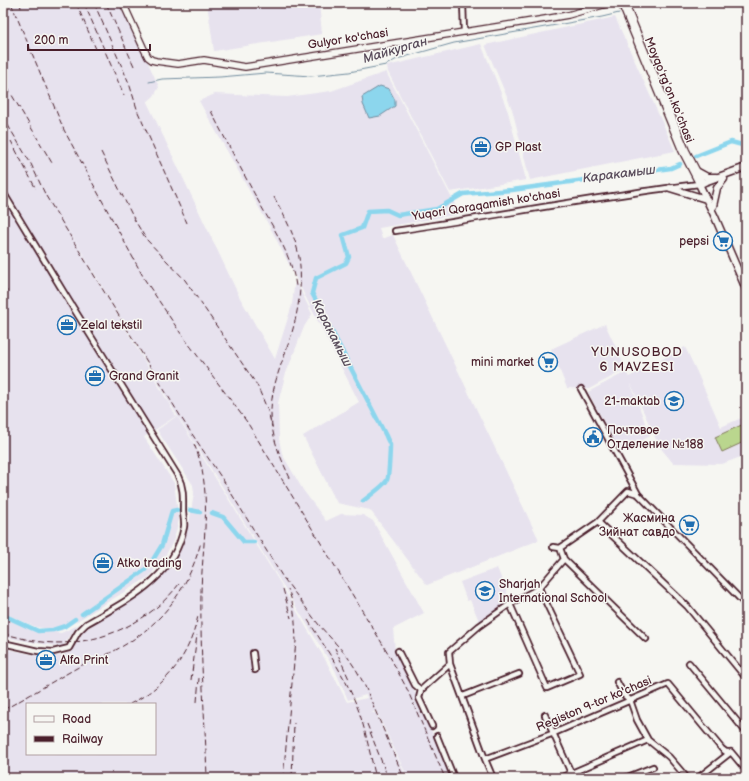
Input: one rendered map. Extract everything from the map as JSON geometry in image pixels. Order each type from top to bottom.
[{"type":"main road","name":"Yuqori Qoraqamish ko'chasi","points":[[723,178],[746,167]]},
{"type":"main road","points":[[694,169],[707,177],[723,178],[717,188],[713,206]]},
{"type":"main road","name":"Yuqori Qoraqamish ko'chasi","points":[[702,185],[746,170]]},
{"type":"main road","points":[[702,185],[706,199],[746,289]]},
{"type":"main road","points":[[702,185],[713,206],[715,217]]},
{"type":"main road","points":[[670,188],[706,199]]},
{"type":"street","name":"Gulyor ko'chasi","points":[[123,3],[148,57],[156,61],[178,64],[204,60],[245,67],[568,14],[610,3]]},
{"type":"street","points":[[463,3],[464,32]]},
{"type":"street","points":[[622,3],[636,3]]},
{"type":"street","name":"Moyqoʻrgʻon koʻchasi","points":[[622,3],[684,150],[702,185]]},
{"type":"street","name":"Yuqori Qoraqamish ko'chasi","points":[[395,231],[470,220],[589,199],[702,185]]},
{"type":"street","points":[[3,192],[68,301],[178,476],[183,488],[183,517],[185,525],[178,545],[170,560],[155,579],[143,590],[86,624],[78,632],[69,648],[53,652],[3,643]]},
{"type":"street","points":[[581,389],[638,494],[746,605]]},
{"type":"street","points":[[553,547],[560,548],[598,522],[628,491],[638,494]]},
{"type":"street","points":[[598,522],[687,606],[746,678]]},
{"type":"street","points":[[560,548],[564,559],[646,638]]},
{"type":"street","points":[[493,778],[484,758],[463,696],[450,664],[449,652],[480,626],[510,604],[539,588],[564,559]]},
{"type":"street","points":[[510,604],[547,688],[580,674],[539,588]]},
{"type":"street","points":[[398,651],[415,685],[421,690]]},
{"type":"street","points":[[253,653],[255,670]]},
{"type":"street","points":[[689,663],[746,732]]},
{"type":"street","points":[[432,726],[419,698],[421,690],[450,664]]},
{"type":"street","points":[[463,696],[519,674]]},
{"type":"street","points":[[617,682],[624,696],[630,700],[637,720],[648,740],[669,757],[687,778]]},
{"type":"street","name":"Registon 9-tor ko'chasi","points":[[484,758],[554,733],[668,684],[722,749],[731,752],[746,770]]},
{"type":"street","points":[[545,715],[571,774]]},
{"type":"street","points":[[437,736],[454,778]]},
{"type":"street","points":[[560,778],[648,740]]},
{"type":"street","points":[[698,778],[731,752]]},
{"type":"street","points":[[626,778],[640,775],[654,767]]},
{"type":"shaded area","points":[[3,3],[121,3],[159,87],[154,96],[147,102],[240,298],[275,359],[292,305],[295,279],[312,314],[304,327],[285,376],[278,403],[279,439],[282,454],[303,490],[326,521],[341,514],[363,515],[373,521],[424,613],[393,629],[395,651],[419,701],[451,778],[408,778],[376,711],[371,713],[376,713],[407,778],[3,778],[3,648],[34,655],[61,656],[71,652],[84,631],[151,588],[166,572],[175,556],[189,524],[194,493],[193,485],[157,430],[177,416],[282,586],[326,661],[347,702],[367,698],[366,695],[348,700],[335,670],[177,415],[58,211],[176,416],[144,437],[174,483],[179,520],[174,539],[167,553],[150,576],[61,631],[36,627],[3,613]]},
{"type":"shaded area","points":[[207,3],[319,3],[322,34],[214,51]]},
{"type":"shaded area","points":[[615,17],[675,151],[530,180],[512,109],[485,45]]},
{"type":"shaded area","points":[[481,44],[508,112],[526,180],[450,192],[388,72],[387,66]]},
{"type":"shaded area","points":[[386,72],[460,214],[379,228],[382,239],[393,235],[539,540],[427,585],[370,510],[337,503],[303,436],[359,402],[272,231],[199,101],[215,94],[287,97],[331,91]]},
{"type":"shaded area","points":[[605,324],[626,369],[589,389],[567,388],[551,349]]},
{"type":"shaded area","name":"21-maktab","points":[[685,347],[721,427],[746,416],[746,455],[722,464],[673,463],[659,446],[630,382],[650,436],[620,452],[588,392],[626,372],[629,377]]},
{"type":"shaded area","name":"Sharjah International School","points":[[497,568],[511,602],[480,623],[470,600],[467,601],[460,582]]},
{"type":"shaded area","points":[[3,615],[38,629],[61,633],[78,625],[63,646],[54,646],[3,637]]},
{"type":"green space","points":[[746,423],[746,441],[722,452],[715,437]]},
{"type":"water","points":[[380,86],[389,89],[395,100],[395,106],[380,116],[369,118],[363,104],[362,97]]},
{"type":"waterway","name":"Майкурган","points":[[647,4],[651,3]]},
{"type":"waterway","name":"Майкурган","points":[[149,82],[162,79],[220,77],[266,73],[311,76],[349,72],[386,65],[397,59],[454,43],[619,13]]},
{"type":"waterway","name":"Каракамыш","points":[[696,156],[731,142],[746,146]]},
{"type":"waterway","name":"Каракамыш","points":[[363,501],[380,488],[388,478],[390,445],[312,293],[316,278],[346,263],[349,257],[343,235],[362,228],[368,211],[387,210],[398,215],[437,209],[463,194],[512,190],[671,168],[680,164]]},
{"type":"waterway","name":"Каракамыш","points":[[82,614],[145,570],[162,545],[172,511],[177,510]]},
{"type":"waterway","name":"Каракамыш","points":[[190,510],[200,512]]},
{"type":"waterway","name":"Каракамыш","points":[[212,513],[223,517],[244,542],[254,542]]},
{"type":"waterway","name":"Каракамыш","points":[[3,615],[38,631],[53,630],[65,626],[75,619]]},
{"type":"railway","points":[[11,3],[64,130],[145,280],[179,331],[247,422],[388,653],[407,689],[445,778]]},
{"type":"railway","points":[[20,3],[21,8]]},
{"type":"railway","points":[[76,3],[96,49]]},
{"type":"railway","points":[[84,3],[124,95]]},
{"type":"railway","points":[[94,3],[129,83],[138,112],[187,223]]},
{"type":"railway","points":[[106,3],[134,66]]},
{"type":"railway","points":[[3,80],[52,163]]},
{"type":"railway","points":[[211,111],[280,239],[290,262],[296,286]]},
{"type":"railway","points":[[3,117],[31,164],[46,196],[100,285],[184,422],[225,483],[282,576],[319,625],[347,656],[357,671],[404,778]]},
{"type":"railway","points":[[11,141],[36,189]]},
{"type":"railway","points":[[101,152],[134,219],[146,239],[185,280],[257,385],[268,411],[272,427]]},
{"type":"railway","points":[[274,197],[287,222],[294,240],[300,267],[300,294],[297,313],[290,339],[280,366],[271,403],[271,421],[274,438],[290,478]]},
{"type":"railway","points":[[3,294],[9,290]]},
{"type":"railway","points":[[194,444],[204,480],[205,499],[201,616],[207,778]]},
{"type":"railway","points":[[3,710],[141,634],[168,608],[178,594],[195,561],[201,542]]},
{"type":"railway","points":[[3,634],[37,641],[61,643],[100,637],[118,631],[152,611],[166,599],[179,584]]},
{"type":"railway","points":[[283,589],[291,618]]},
{"type":"railway","points":[[283,778],[296,641],[295,621],[288,589]]},
{"type":"railway","points":[[132,703],[155,688],[174,668],[189,644],[198,616]]},
{"type":"railway","points":[[308,620],[335,663],[353,697],[363,726],[376,778]]},
{"type":"railway","points":[[191,680],[197,635]]},
{"type":"railway","points":[[335,648],[349,679]]},
{"type":"railway","points":[[197,702],[199,678]]},
{"type":"railway","points":[[292,778],[294,723]]},
{"type":"railway","points":[[367,724],[388,778]]},
{"type":"place","name":"GP Plast","points":[[481,147]]},
{"type":"place","name":"pepsi","points":[[723,241]]},
{"type":"place","name":"Zelal tekstil","points":[[67,325]]},
{"type":"place","name":"mini market","points":[[548,362]]},
{"type":"place","name":"Grand Granit","points":[[95,376]]},
{"type":"place","name":"21-maktab","points":[[674,401]]},
{"type":"place","name":"Почтовое Отделение №188","points":[[593,437]]},
{"type":"place","name":"Жасмина Зийнат савдо","points":[[689,525]]},
{"type":"place","name":"Atko trading","points":[[103,563]]},
{"type":"place","name":"Sharjah International School","points":[[485,591]]},
{"type":"place","name":"Alfa Print","points":[[46,660]]},
{"type":"district","name":"YUNUSOBOD 6 MAVZESI","points":[[637,360]]}]
